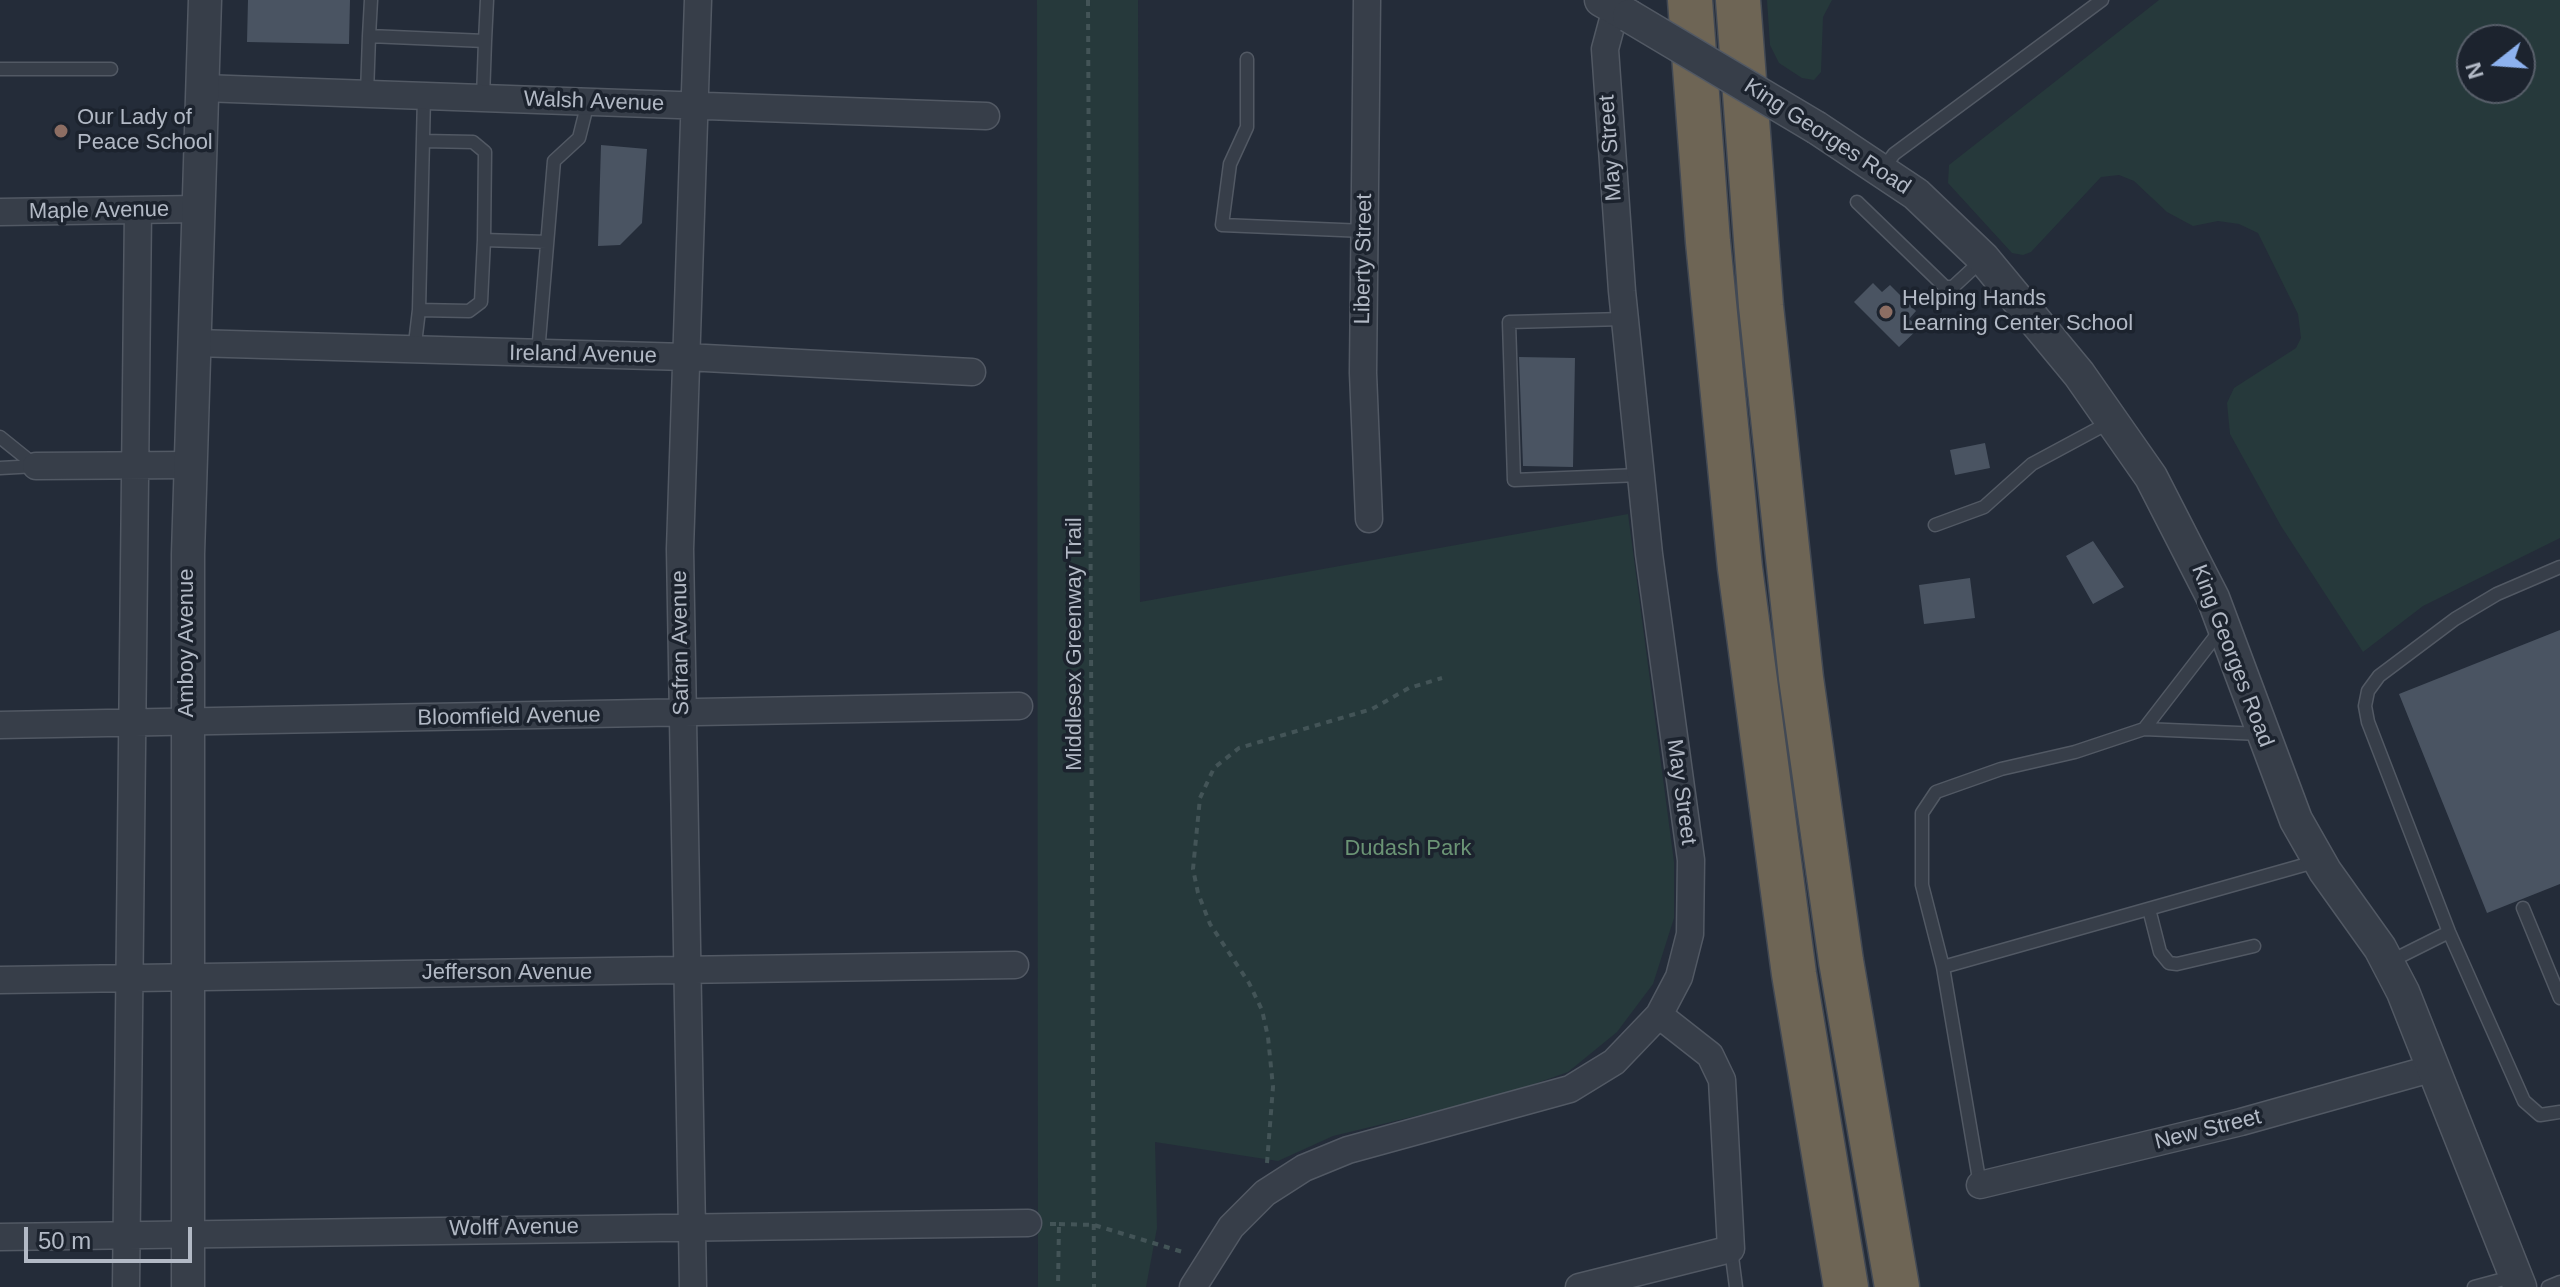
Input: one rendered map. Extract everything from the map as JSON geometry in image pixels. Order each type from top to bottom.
[{"type":"highway","points":[[1690,0],[1709,256],[1740,568],[1794,974],[1845,1283]]},
{"type":"highway","points":[[1738,0],[1762,320],[1795,634],[1841,961],[1897,1287]]},
{"type":"street","name":"Amboy Avenue","points":[[188,1287],[190,465],[205,0]]},
{"type":"street","name":"Safran Avenue","points":[[693,1287],[680,549],[698,0]]},
{"type":"street","name":"Liberty Street","points":[[1367,0],[1363,373],[1369,519]]},
{"type":"street","name":"King Georges Road","points":[[1615,8],[1883,169],[1933,208],[1983,258],[2113,420],[2163,499],[2224,626],[2296,820],[2318,861],[2389,962],[2518,1282]]},
{"type":"street","name":"May Street","points":[[1193,1287],[1231,1227],[1265,1193],[1304,1168],[1348,1150],[1570,1089],[1614,1062],[1659,1015],[1679,977],[1690,934],[1691,860],[1640,475],[1624,319],[1605,49],[1615,8]]},
{"type":"street","name":"Walsh Avenue","points":[[202,88],[986,116]]},
{"type":"street","name":"Maple Avenue","points":[[0,212],[198,209]]},
{"type":"street","points":[[126,1287],[124,1235],[138,210]]},
{"type":"street","name":"Ireland Avenue","points":[[194,343],[414,352],[686,357],[972,372]]},
{"type":"street","points":[[36,466],[190,465]]},
{"type":"street","name":"Bloomfield Avenue","points":[[0,725],[1019,706]]},
{"type":"street","name":"Jefferson Avenue","points":[[0,980],[1015,965]]},
{"type":"street","points":[[1579,1287],[1731,1249],[1722,1080],[1710,1055],[1659,1015]]},
{"type":"street","name":"New Street","points":[[1980,1185],[2241,1122],[2434,1068]]},
{"type":"street","name":"Wolff Avenue","points":[[0,1237],[692,1225],[1028,1223]]},
{"type":"lane","points":[[367,94],[371,0]]},
{"type":"lane","points":[[483,98],[487,0]]},
{"type":"lane","points":[[1883,169],[1894,154],[2102,0]]},
{"type":"lane","points":[[369,36],[485,41]]},
{"type":"lane","points":[[1247,59],[1247,127],[1230,164],[1222,225],[1365,231]]},
{"type":"lane","points":[[0,69],[111,69]]},
{"type":"lane","points":[[414,352],[419,310],[424,96]]},
{"type":"lane","points":[[538,353],[554,161],[579,138],[588,102]]},
{"type":"lane","points":[[419,310],[469,311],[481,302],[484,240],[485,152],[473,142],[423,141]]},
{"type":"lane","points":[[1857,202],[1945,287],[1953,287],[1983,258]]},
{"type":"lane","points":[[484,240],[547,242]]},
{"type":"lane","points":[[1624,319],[1509,322],[1514,480],[1640,475]]},
{"type":"lane","points":[[1935,525],[1984,507],[2032,464],[2113,420]]},
{"type":"lane","points":[[0,437],[36,466]]},
{"type":"lane","points":[[0,468],[36,466]]},
{"type":"lane","points":[[2560,567],[2467,611],[2386,670],[2373,683],[2365,698],[2368,722],[2449,932],[2524,1101],[2540,1115],[2560,1112]]},
{"type":"lane","points":[[2144,729],[2224,626]]},
{"type":"lane","points":[[1980,1185],[1943,967],[1922,885],[1922,813],[1936,792],[2001,769],[2075,752],[2144,729],[2262,734]]},
{"type":"lane","points":[[1943,967],[2318,861]]},
{"type":"lane","points":[[2523,908],[2560,998]]},
{"type":"lane","points":[[2149,909],[2160,952],[2169,963],[2177,964],[2254,946]]},
{"type":"lane","points":[[2389,962],[2449,932]]},
{"type":"lane","points":[[1731,1249],[1736,1287]]},
{"type":"lane","points":[[2474,1287],[2518,1282]]},
{"type":"lane","points":[[2548,1287],[2560,1282]]},
{"type":"path","name":"Middlesex Greenway Trail","points":[[1088,0],[1094,1287]]},
{"type":"path","points":[[1265,1193],[1273,1087],[1268,1037],[1262,1010],[1249,983],[1210,924],[1198,893],[1193,854],[1200,798],[1214,768],[1239,748],[1359,714],[1409,688],[1442,678]]},
{"type":"path","points":[[1028,1223],[1094,1225],[1208,1260]]},
{"type":"path","points":[[1058,1287],[1059,1224]]},
{"type":"green space","name":"Dudash Park","points":[[1037,0],[1138,0],[1140,602],[1628,514],[1674,862],[1674,918],[1653,984],[1617,1032],[1568,1072],[1503,1095],[1333,1136],[1278,1161],[1155,1142],[1157,1228],[1146,1287],[1038,1287]]},
{"type":"green space","points":[[1767,0],[1832,0],[1823,17],[1821,72],[1814,80],[1802,78],[1779,63],[1770,45]]},
{"type":"green space","points":[[2159,0],[2560,0],[2560,538],[2423,606],[2363,652],[2281,526],[2230,434],[2227,403],[2234,388],[2296,348],[2301,338],[2298,314],[2258,233],[2239,224],[2218,221],[2193,226],[2167,212],[2134,181],[2119,175],[2101,177],[2031,252],[2023,255],[2012,253],[1948,183],[1949,165]]},
{"type":"building","points":[[248,0],[350,0],[349,44],[247,42]]},
{"type":"building","points":[[601,145],[647,149],[642,223],[620,245],[598,246]]},
{"type":"building","points":[[1873,283],[1882,292],[1890,285],[1916,311],[1909,319],[1919,328],[1899,347],[1854,302]]},
{"type":"building","points":[[1519,357],[1575,358],[1573,467],[1523,466]]},
{"type":"building","points":[[1985,443],[1990,468],[1955,475],[1950,450]]},
{"type":"building","points":[[2093,541],[2124,587],[2093,604],[2066,556]]},
{"type":"building","points":[[1970,578],[1975,618],[1924,624],[1919,585]]},
{"type":"building","points":[[2560,630],[2560,884],[2487,913],[2399,694]]},
{"type":"place","name":"Our Lady of Peace School","points":[[61,131]]},
{"type":"place","name":"Helping Hands Learning Center School","points":[[1886,312]]}]
